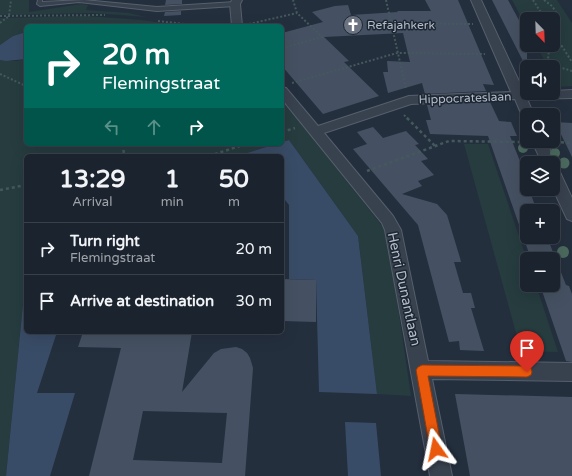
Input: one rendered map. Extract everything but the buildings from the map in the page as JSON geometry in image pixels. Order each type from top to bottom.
[{"type":"street","points":[[476,0],[520,96]]},
{"type":"street","points":[[236,2],[242,24]]},
{"type":"street","name":"Henri Dunantlaan","points":[[286,87],[315,131],[388,220],[393,230],[442,476]]},
{"type":"street","name":"Hippocrateslaan","points":[[560,94],[572,94]]},
{"type":"street","name":"Hippocrateslaan","points":[[315,131],[409,100],[430,98],[520,96]]},
{"type":"street","points":[[560,188],[572,215]]},
{"type":"street","points":[[422,370],[572,372]]},
{"type":"lane","points":[[40,0],[40,4],[79,1],[157,9],[209,3],[236,2]]},
{"type":"path","points":[[0,23],[9,16],[11,0]]},
{"type":"path","points":[[284,47],[322,37],[297,13],[293,0]]},
{"type":"path","points":[[386,0],[397,54],[409,100]]},
{"type":"path","points":[[533,0],[540,12]]},
{"type":"path","points":[[544,0],[552,6],[556,12]]},
{"type":"path","points":[[247,24],[297,13]]},
{"type":"path","points":[[0,16],[110,16]]},
{"type":"path","points":[[154,20],[186,24]]},
{"type":"path","points":[[392,24],[487,24]]},
{"type":"path","points":[[560,43],[572,62]]},
{"type":"path","points":[[562,46],[549,50],[548,58],[559,67],[572,71]]},
{"type":"path","points":[[286,87],[397,54],[501,55]]},
{"type":"path","points":[[0,74],[24,85]]},
{"type":"path","points":[[395,105],[435,146]]},
{"type":"path","points":[[351,176],[449,141],[520,142]]},
{"type":"path","points":[[560,143],[572,143]]},
{"type":"path","points":[[215,154],[240,146]]},
{"type":"path","points":[[0,190],[24,185]]},
{"type":"green space","points":[[0,0],[29,0],[29,12],[81,4],[88,5],[86,10],[129,13],[146,17],[94,13],[0,15]]},
{"type":"green space","points":[[512,0],[557,0],[572,23],[572,86],[560,87],[560,60],[544,60],[540,52],[560,52],[560,12],[520,12],[520,15]]},
{"type":"green space","points":[[87,16],[142,20],[169,24],[24,24],[24,33],[13,36],[0,45],[0,18]]},
{"type":"green space","points":[[24,59],[24,146],[270,146],[244,154],[24,154],[24,294],[6,476],[0,476],[0,60],[16,61]]},
{"type":"green space","points":[[284,102],[383,227],[389,245],[411,396],[377,394],[358,236],[289,140],[284,141]]},
{"type":"green space","points":[[464,144],[488,144],[520,239],[520,244],[522,244],[524,252],[520,252],[520,292],[538,292],[558,352],[521,351]]},
{"type":"water","points":[[24,33],[24,59],[0,60],[0,45],[13,36]]},
{"type":"water","points":[[289,140],[358,236],[377,394],[319,392],[316,280],[289,279],[289,205],[284,200],[284,154],[244,154],[270,146],[284,146],[284,141]]},
{"type":"water","points":[[24,294],[24,334],[56,334],[37,393],[75,393],[50,476],[6,476]]},
{"type":"water","points":[[345,422],[376,423],[381,476],[348,476]]},
{"type":"place","name":"Refajahkerk","points":[[353,25]]},
{"type":"route","points":[[436,449],[422,370],[527,372]]}]
